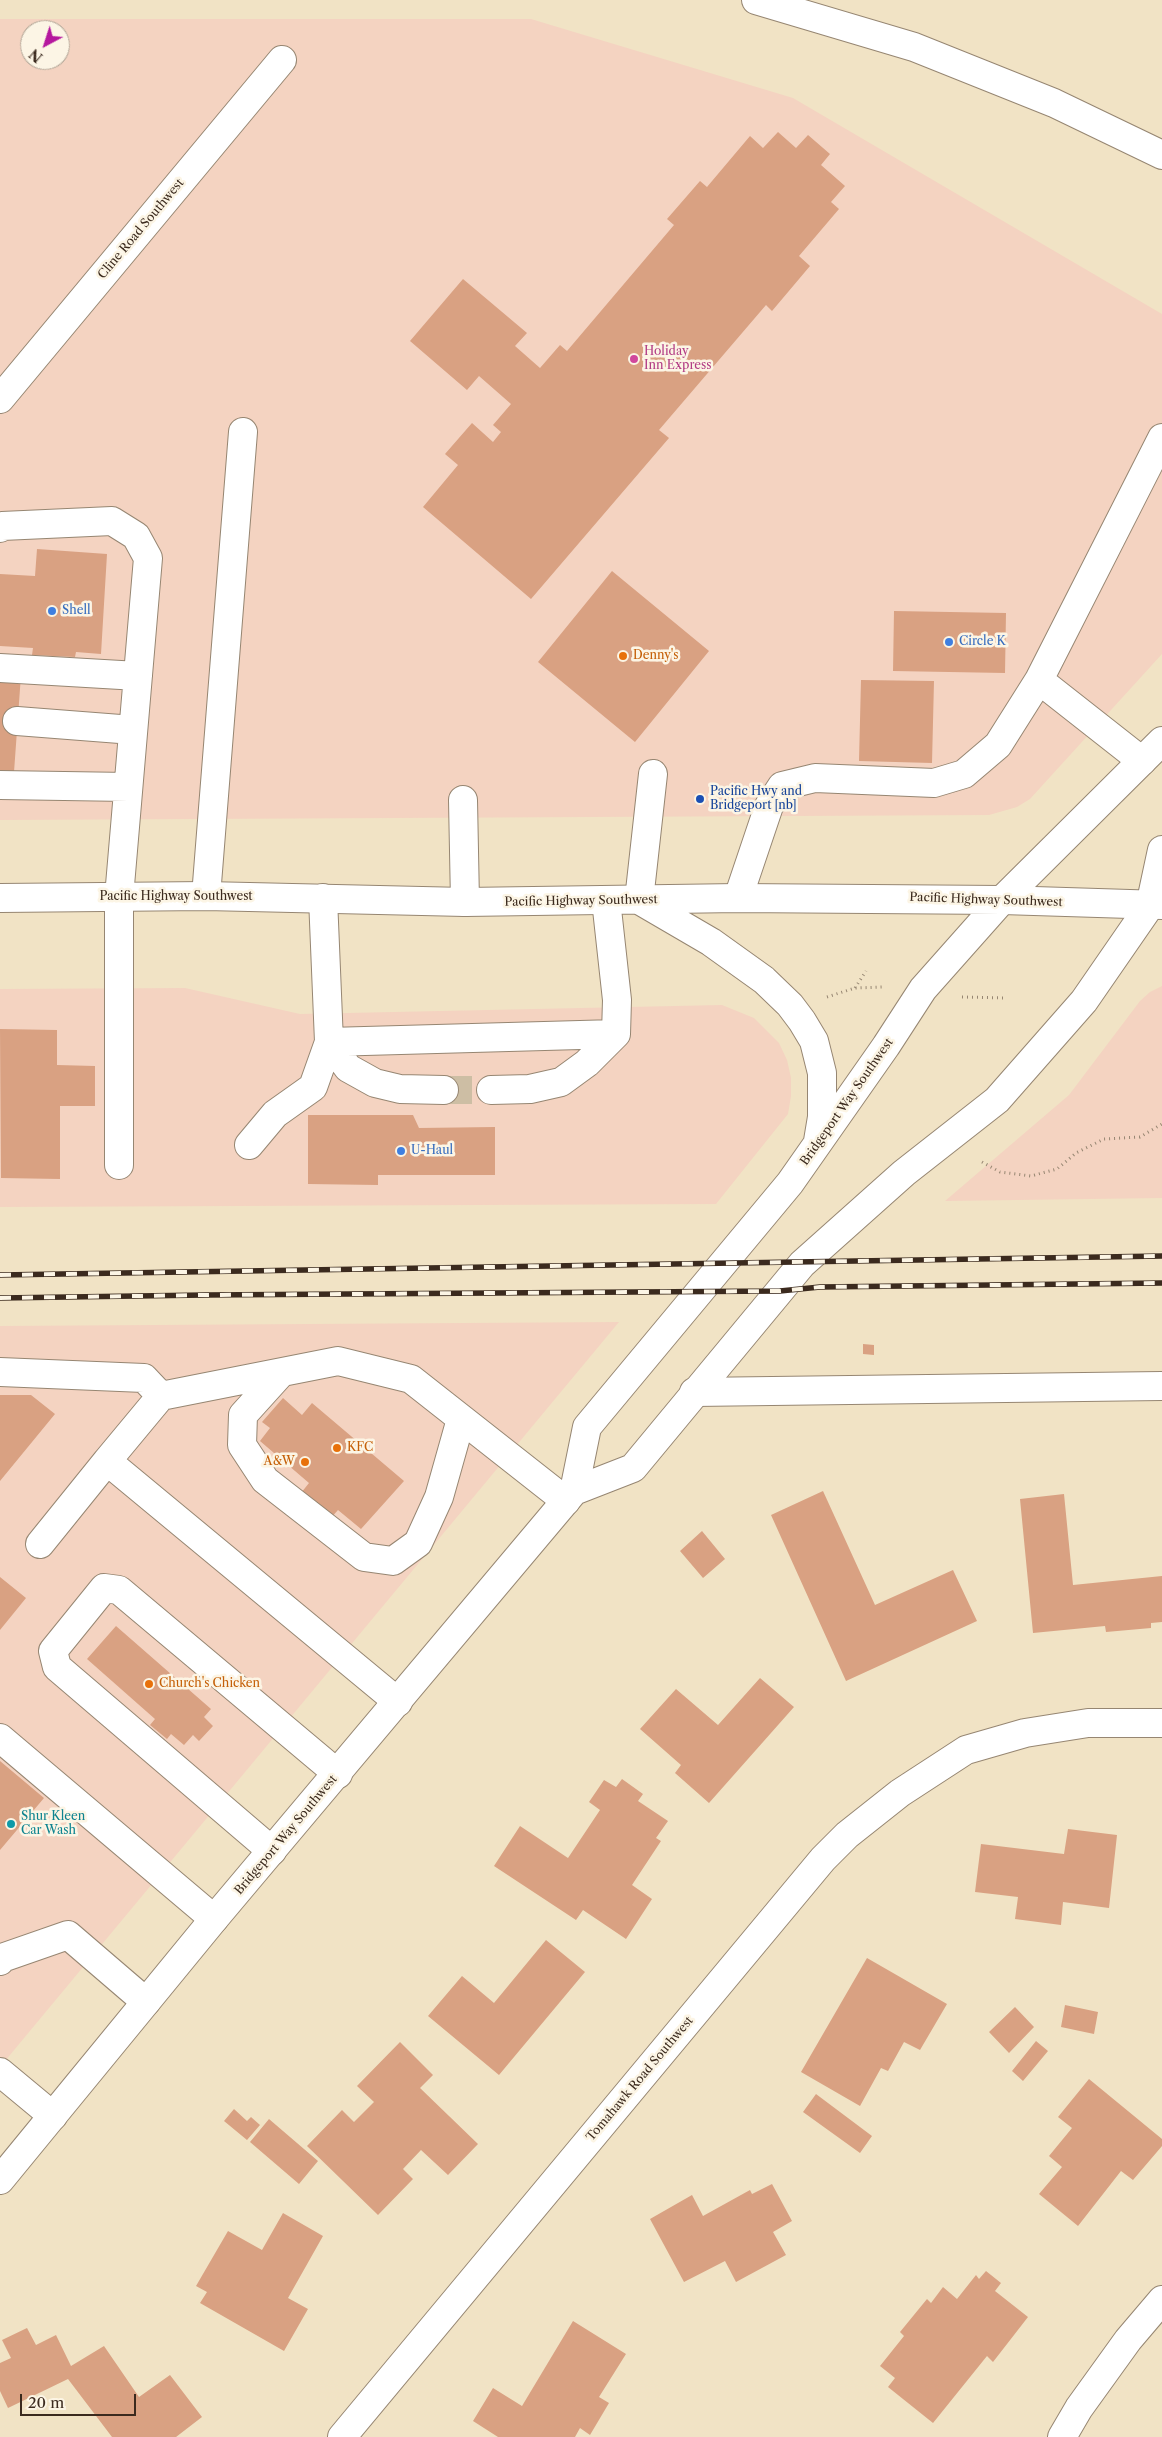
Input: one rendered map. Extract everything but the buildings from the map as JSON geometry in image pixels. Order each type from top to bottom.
[{"type":"main road","points":[[756,0],[914,47],[1054,103],[1162,155]]},
{"type":"main road","name":"Cline Road Southwest","points":[[0,399],[282,60]]},
{"type":"main road","points":[[206,896],[244,432]]},
{"type":"main road","points":[[738,898],[769,806],[782,786],[815,778],[934,783],[964,774],[998,745],[1038,680],[1162,438]]},
{"type":"main road","points":[[0,528],[2,526],[112,522],[136,536],[148,558],[119,897],[119,1165]]},
{"type":"main road","points":[[0,668],[138,676]]},
{"type":"main road","points":[[1038,680],[1142,760]]},
{"type":"main road","points":[[17,721],[133,730]]},
{"type":"main road","name":"Bridgeport Way Southwest","points":[[570,1496],[587,1427],[790,1183],[923,989],[1002,900],[1162,740]]},
{"type":"main road","points":[[653,774],[639,900],[711,942],[764,980],[790,1005],[802,1021],[814,1041],[822,1073],[822,1117],[817,1144]]},
{"type":"main road","points":[[0,785],[128,787]]},
{"type":"main road","points":[[463,800],[465,902]]},
{"type":"main road","points":[[1158,900],[1162,850]]},
{"type":"main road","name":"Pacific Highway Southwest","points":[[0,898],[206,896],[465,902],[738,898],[1158,900]]},
{"type":"main road","points":[[249,1145],[275,1114],[313,1087],[328,1042],[323,898]]},
{"type":"main road","points":[[491,1090],[530,1089],[561,1082],[587,1063],[616,1034],[616,1000],[606,900]]},
{"type":"main road","name":"Bridgeport Way Southwest","points":[[0,2180],[214,1919],[338,1774],[570,1496],[632,1468],[802,1264],[904,1174],[997,1100],[1084,1000],[1158,900]]},
{"type":"main road","points":[[328,1042],[616,1034]]},
{"type":"main road","points":[[328,1042],[348,1068],[375,1083],[400,1089],[444,1090]]},
{"type":"main road","points":[[40,1544],[161,1396],[338,1362],[412,1379],[461,1419],[570,1496]]},
{"type":"main road","points":[[0,1372],[144,1378],[161,1396]]},
{"type":"main road","points":[[280,1373],[243,1415],[242,1445],[265,1480],[364,1557],[393,1560],[418,1542],[439,1497],[461,1419]]},
{"type":"main road","points":[[694,1392],[1162,1386]]},
{"type":"main road","points":[[107,1462],[398,1702]]},
{"type":"main road","points":[[272,1851],[57,1667],[52,1651],[104,1588],[119,1590],[338,1774]]},
{"type":"main road","name":"Tomahawk Road Southwest","points":[[342,2437],[823,1859],[847,1834],[900,1793],[966,1750],[1025,1733],[1088,1723],[1162,1723]]},
{"type":"main road","points":[[0,1738],[214,1919]]},
{"type":"main road","points":[[1,1959],[68,1935],[146,2002]]},
{"type":"main road","points":[[0,2072],[53,2116]]},
{"type":"main road","points":[[1062,2437],[1128,2340],[1162,2300]]},
{"type":"path","points":[[855,988],[866,970]]},
{"type":"path","points":[[823,1001],[829,996],[855,988],[885,987]]},
{"type":"path","points":[[959,997],[1007,998]]},
{"type":"path","points":[[982,1162],[1000,1172],[1031,1176],[1057,1169],[1076,1153],[1104,1139],[1140,1137],[1162,1124]]},
{"type":"shaded area","points":[[0,19],[531,19],[793,98],[1162,314],[1162,654],[1030,799],[1017,807],[989,815],[0,820]]},
{"type":"shaded area","points":[[1162,986],[1162,1198],[945,1201],[1069,1095],[1140,1001],[1150,992]]},
{"type":"shaded area","points":[[185,988],[300,1014],[722,1005],[754,1018],[779,1043],[787,1060],[791,1078],[788,1114],[716,1204],[0,1207],[0,989]]},
{"type":"shaded area","points":[[619,1322],[0,2067],[0,1326]]},
{"type":"tunnel","points":[[444,1090],[491,1090]]},
{"type":"railway","points":[[0,1275],[1162,1256]]},
{"type":"railway","points":[[0,1298],[780,1291],[820,1287],[1162,1283]]},
{"type":"place","name":"Holiday Inn Express","points":[[634,359]]},
{"type":"place","name":"Shell","points":[[52,611]]},
{"type":"place","name":"Circle K","points":[[949,642]]},
{"type":"place","name":"Denny's","points":[[623,656]]},
{"type":"place","name":"Pacific Hwy and Bridgeport [nb]","points":[[700,799]]},
{"type":"place","name":"U-Haul","points":[[401,1151]]},
{"type":"place","name":"KFC","points":[[337,1448]]},
{"type":"place","name":"A&W","points":[[305,1462]]},
{"type":"place","name":"Church's Chicken","points":[[149,1684]]},
{"type":"place","name":"Shur Kleen Car Wash","points":[[11,1824]]}]
